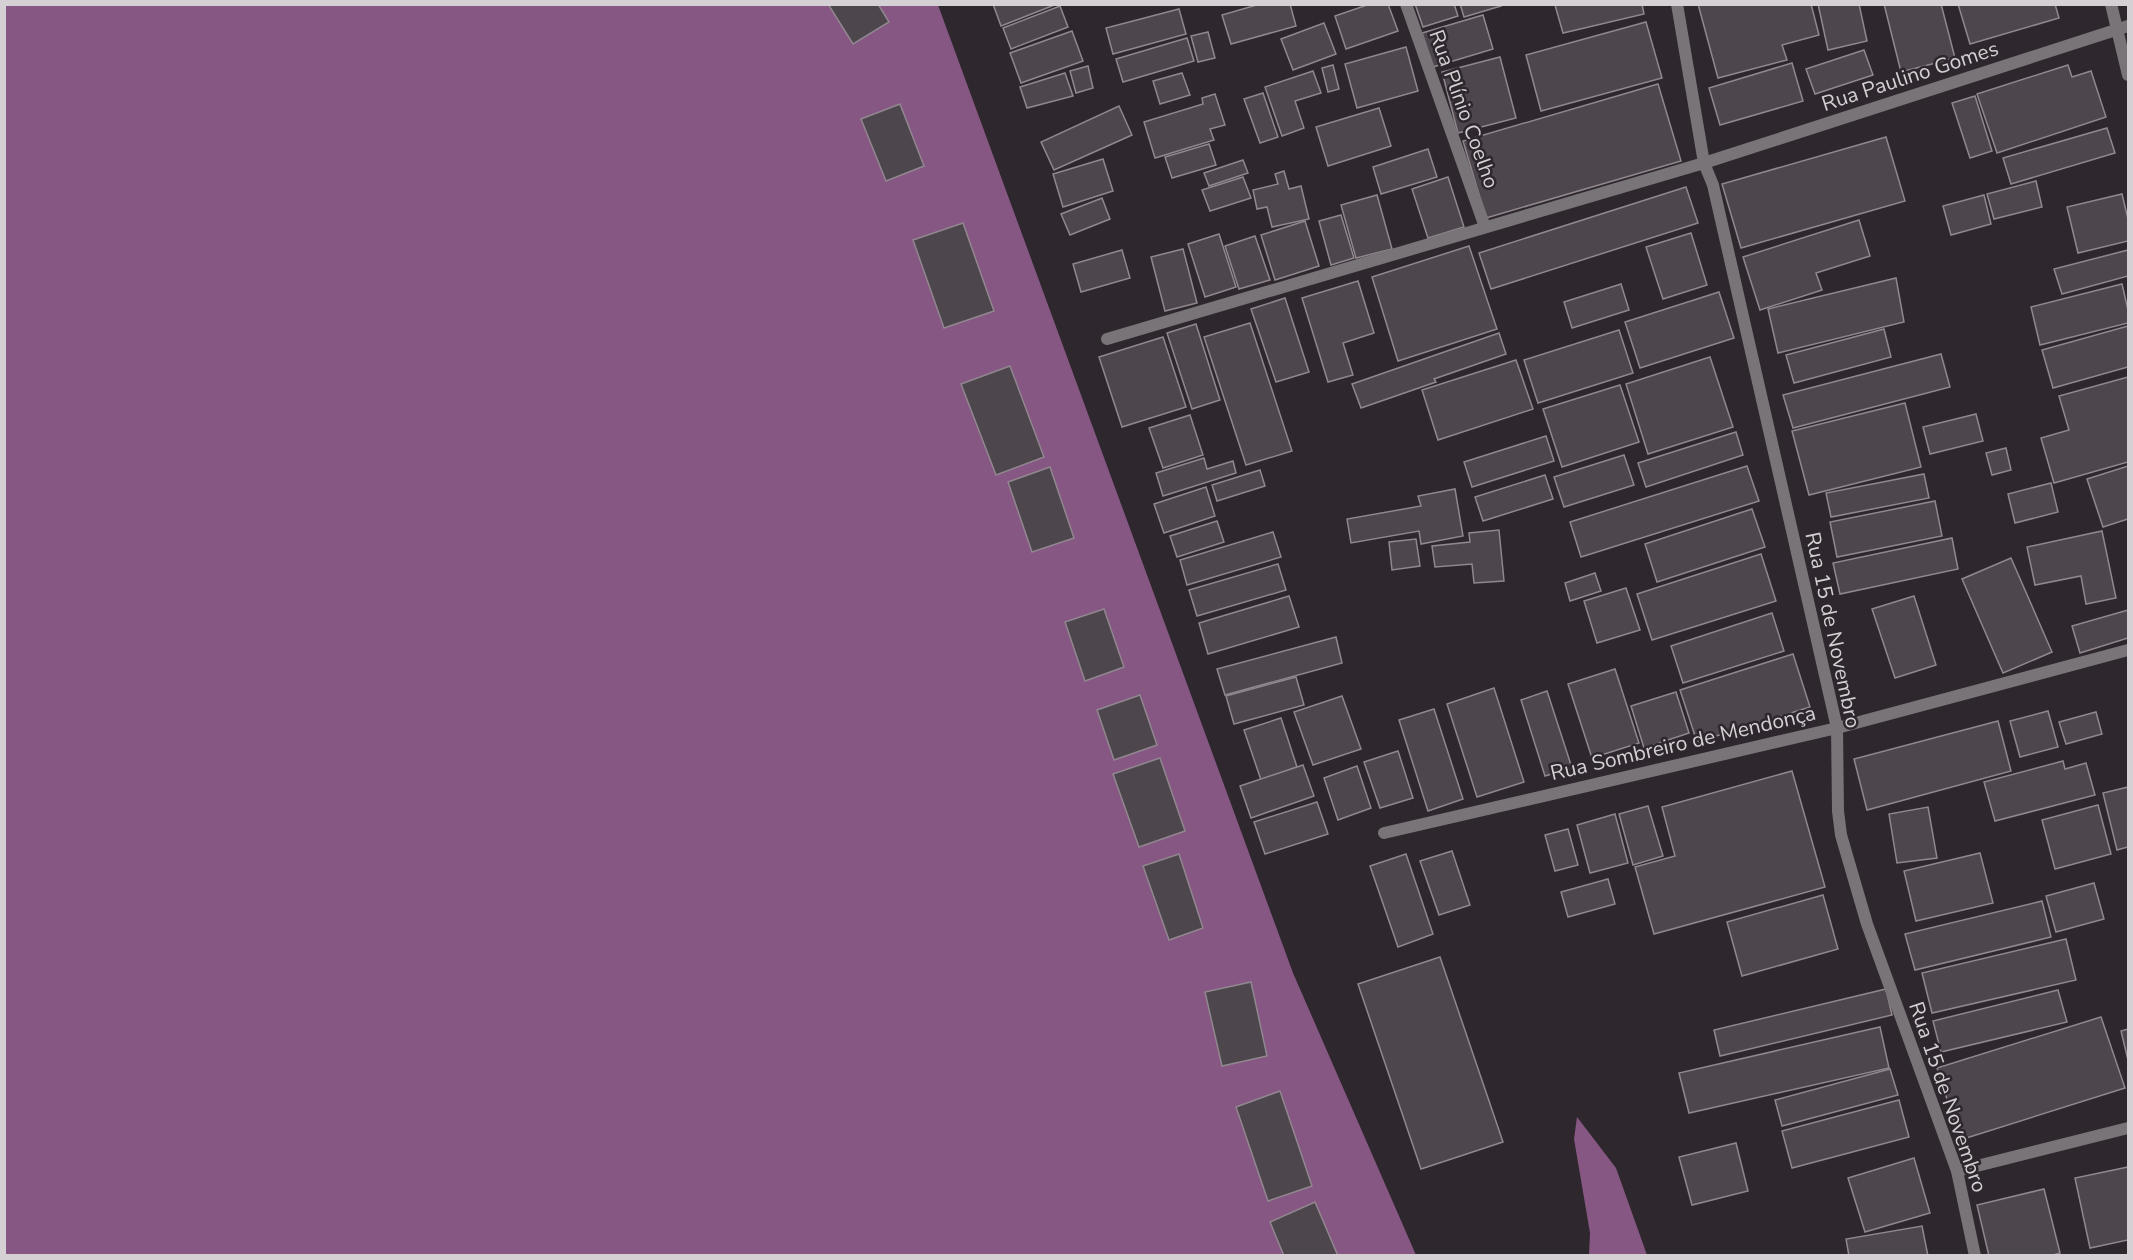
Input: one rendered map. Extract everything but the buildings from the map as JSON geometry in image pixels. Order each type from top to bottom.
[{"type":"street","name":"Rua Plínio Coelho","points":[[1406,4],[1485,227]]},
{"type":"street","name":"Rua 15 de Novembro","points":[[1677,4],[1704,163],[1713,185],[1837,728],[1838,811],[1841,835],[1867,924],[1958,1171],[1975,1256]]},
{"type":"street","points":[[2111,4],[2123,27],[2128,75]]},
{"type":"street","name":"Rua Paulino Gomes","points":[[1107,339],[1704,163],[2123,27]]},
{"type":"street","name":"Rua Sombreiro de Mendonça","points":[[1384,833],[1837,728],[2128,650]]},
{"type":"street","points":[[1958,1171],[2128,1128]]},
{"type":"shaded area","points":[[5,5],[938,5],[1293,973],[1416,1255],[5,1256]]},
{"type":"shaded area","points":[[1577,1117],[1616,1168],[1647,1255],[1589,1255],[1590,1233],[1574,1139]]}]
